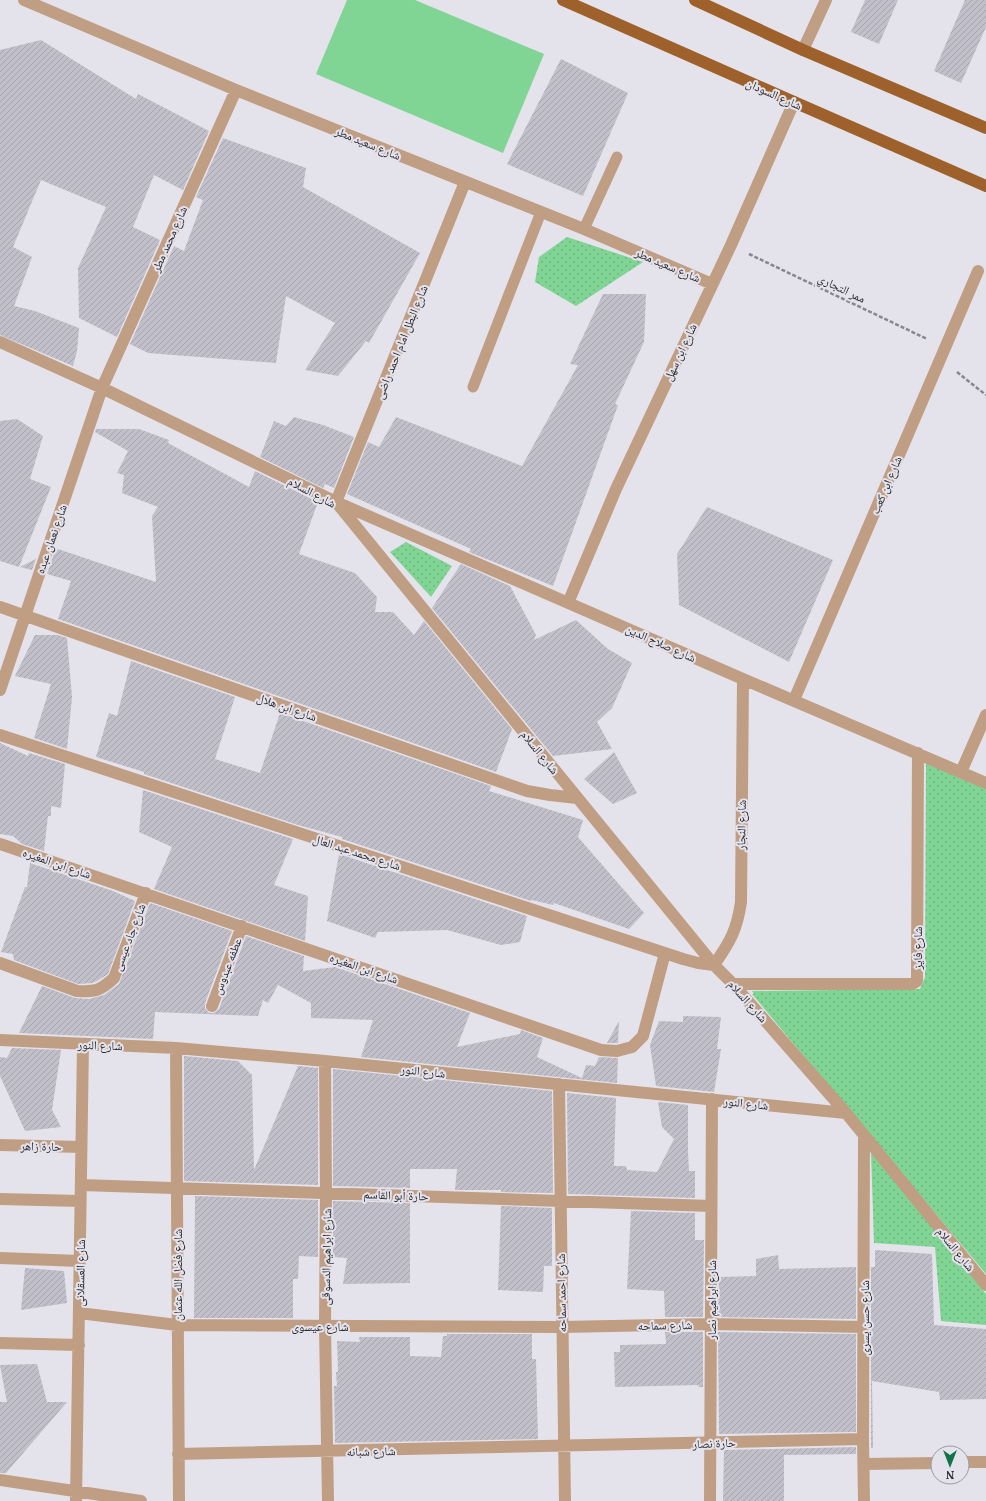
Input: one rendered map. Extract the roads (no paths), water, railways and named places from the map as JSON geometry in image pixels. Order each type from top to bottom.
[{"type":"main road","name":"شارع السودان","points":[[563,0],[986,186]]},
{"type":"main road","points":[[696,0],[803,50],[986,128]]},
{"type":"street","name":"شارع سعيد مطر","points":[[24,0],[236,90],[584,229],[712,284]]},
{"type":"street","points":[[803,50],[826,0]]},
{"type":"street","name":"شارع محمد مطر","points":[[102,388],[236,90]]},
{"type":"street","name":"شارع ابن سهل","points":[[568,603],[616,489],[731,245],[794,102]]},
{"type":"street","name":"شارع البطل امام احمد راضى","points":[[336,502],[465,182]]},
{"type":"street","name":"شارع ابن كعب","points":[[794,700],[978,271]]},
{"type":"street","name":"شارع السلام","points":[[0,342],[102,388],[336,502],[714,965],[733,984],[846,1113],[986,1285]]},
{"type":"street","name":"شارع نعمان عبده","points":[[0,690],[102,388]]},
{"type":"street","name":"شارع صلاح الدين","points":[[336,502],[986,783]]},
{"type":"street","name":"شارع ابن هلال","points":[[0,607],[527,791],[577,798]]},
{"type":"street","name":"شارع النجار","points":[[714,965],[729,944],[738,920],[741,902],[743,679]]},
{"type":"street","points":[[961,772],[986,715]]},
{"type":"street","name":"شارع محمد عبد العال","points":[[0,735],[665,953],[698,963],[714,965]]},
{"type":"street","name":"شارع فايز","points":[[733,984],[912,984],[917,981],[918,754]]},
{"type":"street","name":"شارع ابن المغيره","points":[[0,844],[594,1047],[617,1052],[632,1047],[642,1036],[665,953]]},
{"type":"street","name":"شارع جاد عيسى","points":[[0,963],[77,991],[90,992],[104,988],[114,978],[146,893]]},
{"type":"street","name":"عطفه عبدوس","points":[[212,1006],[242,926]]},
{"type":"street","name":"شارع النور","points":[[0,1040],[176,1048],[325,1061],[846,1113]]},
{"type":"street","name":"شارع العسقلانى","points":[[77,1496],[83,1044]]},
{"type":"street","name":"شارع فضل الله عثمان","points":[[176,1048],[179,1501]]},
{"type":"street","name":"شارع ابراهيم الدسوقى","points":[[325,1061],[325,1326],[328,1501]]},
{"type":"street","name":"شارع احمد سماحه","points":[[559,1084],[565,1501]]},
{"type":"street","name":"شارع ابراهيم نصار","points":[[710,1501],[712,1099]]},
{"type":"street","name":"شارع حسن يسرى","points":[[864,1135],[864,1501]]},
{"type":"street","name":"حارة زاهر","points":[[0,1145],[81,1147]]},
{"type":"street","name":"حارة أبو القاسم","points":[[81,1184],[711,1206]]},
{"type":"street","points":[[0,1199],[80,1201]]},
{"type":"street","points":[[0,1258],[80,1261]]},
{"type":"street","name":"شارع عيسوى","points":[[79,1313],[177,1325],[562,1327]]},
{"type":"street","name":"شارع سماحه","points":[[562,1327],[711,1324],[864,1327]]},
{"type":"street","points":[[0,1343],[79,1345]]},
{"type":"street","name":"حارة نصار","points":[[564,1447],[863,1439]]},
{"type":"street","name":"شارع شبانه","points":[[178,1454],[564,1447]]},
{"type":"street","points":[[970,1462],[986,1462]]},
{"type":"street","points":[[864,1464],[930,1463]]},
{"type":"street","points":[[0,1480],[77,1496],[141,1501]]},
{"type":"lane","points":[[584,229],[617,157]]},
{"type":"lane","points":[[472,387],[541,212]]}]
